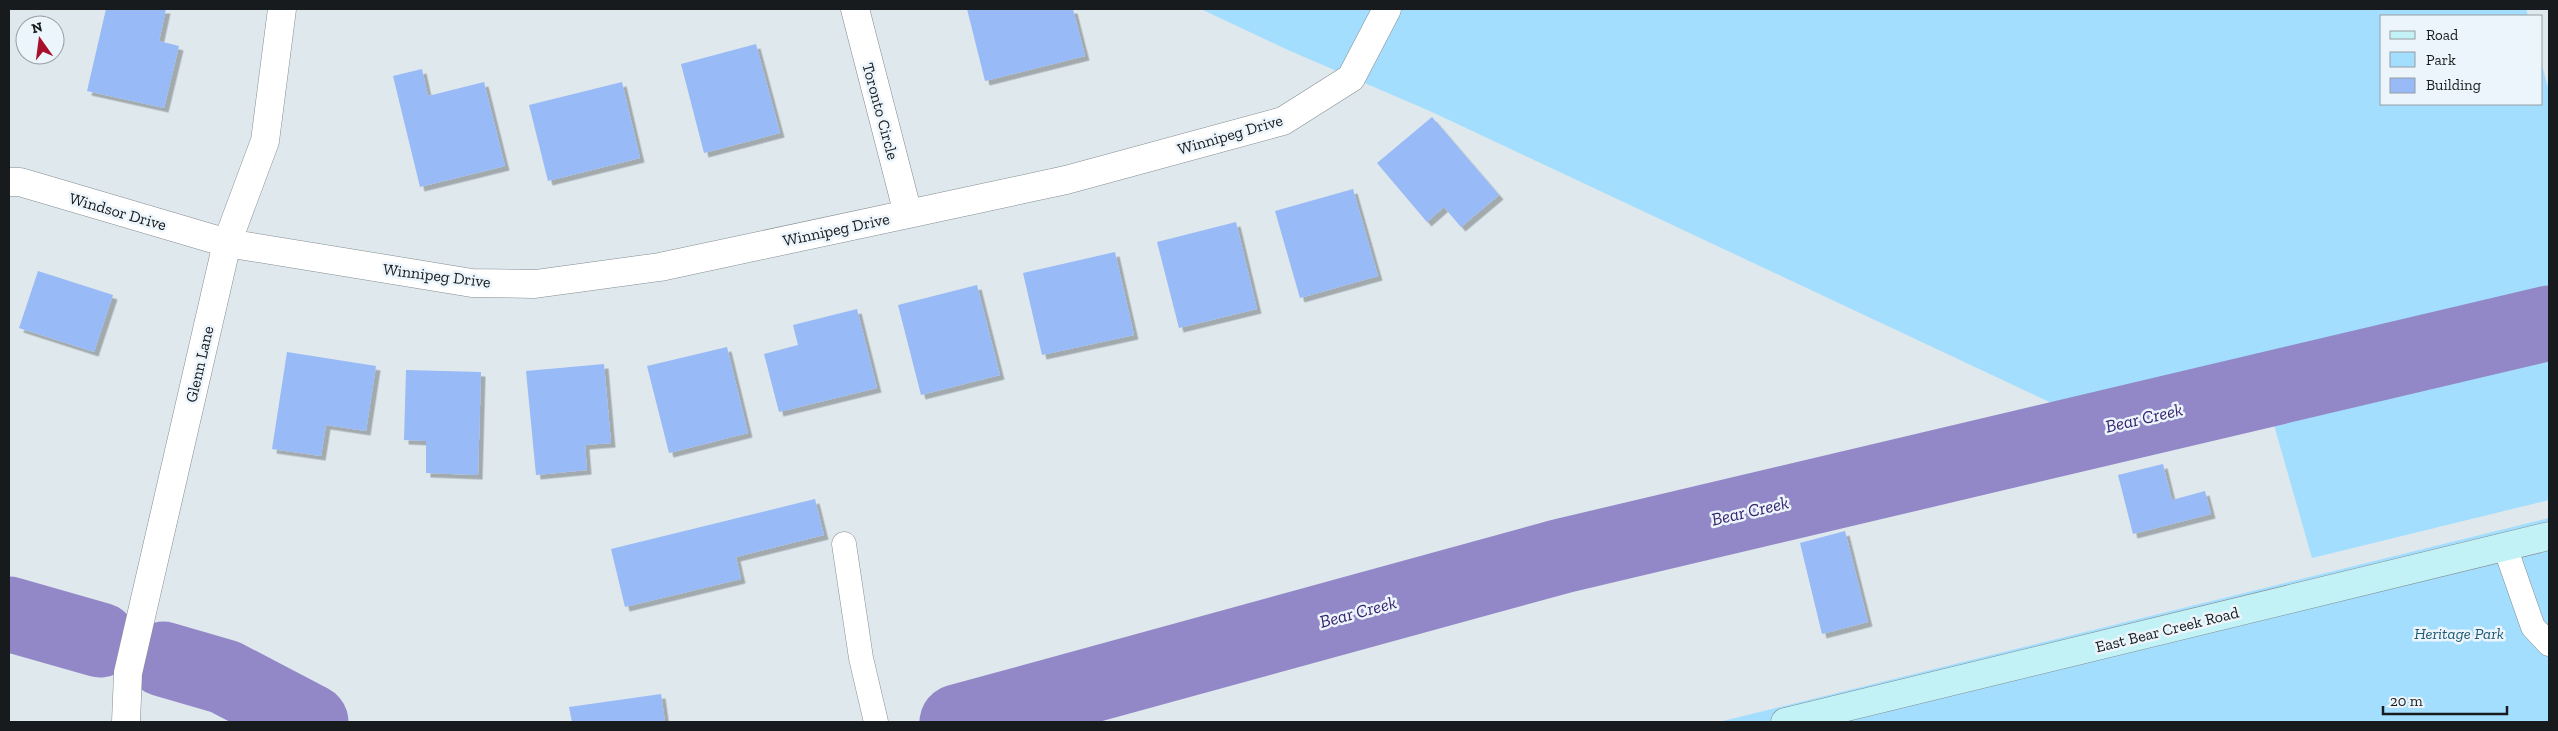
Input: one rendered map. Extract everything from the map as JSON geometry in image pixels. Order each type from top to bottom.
[{"type":"main road","name":"East Bear Creek Road","points":[[1785,722],[2549,536]]},
{"type":"street","name":"Glenn Lane","points":[[126,722],[128,673],[227,242],[265,141],[282,9]]},
{"type":"street","name":"Toronto Circle","points":[[855,9],[908,214]]},
{"type":"street","name":"Winnipeg Drive","points":[[227,242],[472,283],[535,284],[660,267],[1066,180],[1283,121],[1351,78],[1387,9]]},
{"type":"street","name":"Windsor Drive","points":[[9,182],[20,182],[227,242]]},
{"type":"lane","points":[[844,544],[861,658],[876,722]]},
{"type":"lane","points":[[2505,547],[2533,627],[2549,644]]},
{"type":"green space","points":[[1201,9],[2526,9],[2528,15],[2380,15],[2380,105],[2543,105],[2543,69],[2549,91],[2549,500],[2312,558],[2264,390],[2077,415],[1432,112],[1288,50]]},
{"type":"green space","name":"Heritage Park","points":[[2549,518],[2549,722],[1719,722]]},
{"type":"building","points":[[106,9],[166,9],[159,41],[179,46],[164,108],[87,91]]},
{"type":"building","points":[[967,9],[1073,9],[1085,56],[985,81]]},
{"type":"building","points":[[756,44],[780,133],[704,153],[681,64]]},
{"type":"building","points":[[422,69],[428,96],[484,82],[505,166],[420,187],[393,76]]},
{"type":"building","points":[[622,82],[640,158],[548,181],[529,105]]},
{"type":"building","points":[[1432,117],[1499,195],[1461,227],[1444,207],[1427,222],[1377,163]]},
{"type":"building","points":[[1353,189],[1378,276],[1300,298],[1275,211]]},
{"type":"building","points":[[1236,222],[1257,309],[1179,328],[1157,242]]},
{"type":"building","points":[[1115,252],[1134,335],[1042,355],[1023,273]]},
{"type":"building","points":[[38,271],[113,295],[94,352],[19,328]]},
{"type":"building","points":[[977,285],[1000,375],[921,395],[898,305]]},
{"type":"building","points":[[857,309],[877,388],[779,412],[764,354],[798,345],[793,325]]},
{"type":"building","points":[[727,347],[748,433],[669,453],[647,366]]},
{"type":"building","points":[[287,352],[376,366],[366,431],[326,425],[321,456],[272,449]]},
{"type":"building","points":[[604,364],[611,443],[585,445],[587,470],[536,475],[526,371]]},
{"type":"building","points":[[406,370],[481,372],[478,475],[426,473],[426,441],[404,440]]},
{"type":"building","points":[[2163,464],[2172,500],[2205,491],[2211,514],[2133,534],[2118,475]]},
{"type":"building","points":[[815,499],[824,535],[736,557],[741,579],[625,607],[611,549]]},
{"type":"building","points":[[1845,531],[1868,622],[1822,634],[1800,543]]},
{"type":"building","points":[[661,694],[665,722],[572,722],[569,707]]},
{"type":"waterway","name":"Bear Creek","points":[[957,722],[1562,556],[2549,323]]},
{"type":"waterway","name":"Bear Creek","points":[[9,614],[100,640]]},
{"type":"waterway","name":"Bear Creek","points":[[163,659],[225,677],[311,722]]}]
